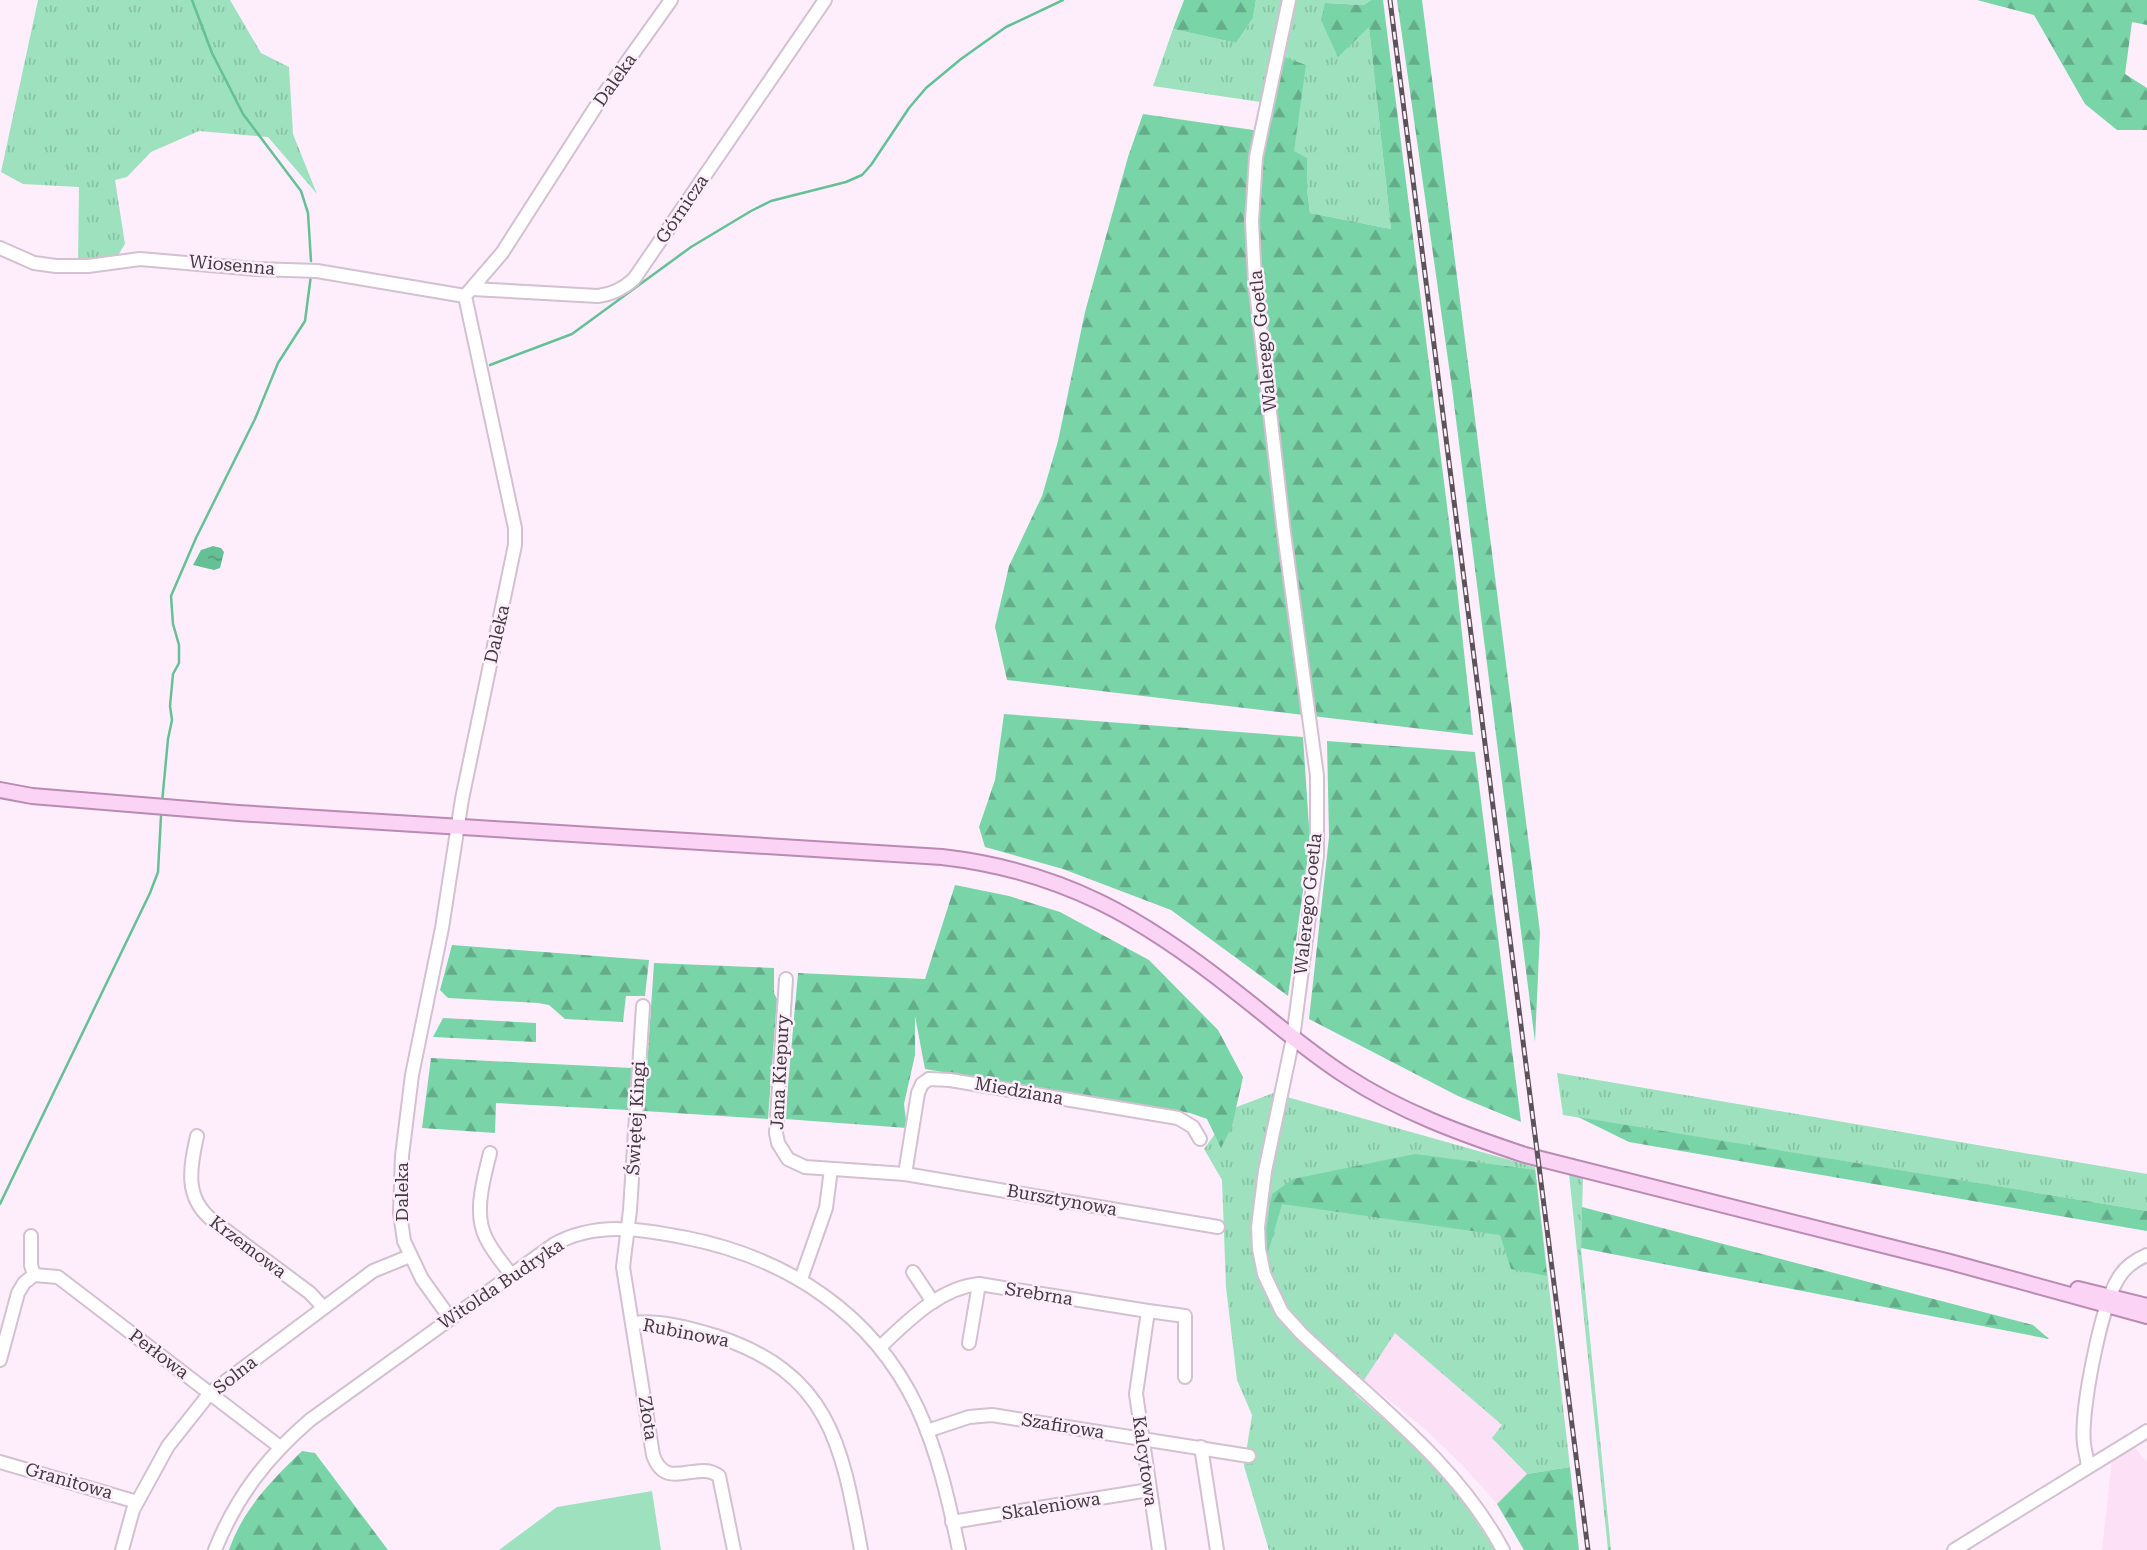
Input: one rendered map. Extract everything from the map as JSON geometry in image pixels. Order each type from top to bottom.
[{"type":"main road","points":[[0,790],[32,796],[238,813],[942,858],[1027,874],[1070,888],[1127,915],[1152,930],[1235,991],[1346,1076],[1404,1110],[1464,1135],[1525,1155],[1951,1262],[2027,1277],[2147,1316]]},
{"type":"main road","points":[[2108,1302],[2147,1306]]},
{"type":"street","name":"Daleka","points":[[450,1318],[422,1279],[410,1256],[404,1241],[400,1213],[402,1156],[416,1053],[442,928],[460,827],[462,799],[515,545],[515,528],[468,293],[502,253],[602,97],[670,0]]},
{"type":"street","name":"Górnicza","points":[[468,293],[597,296],[612,294],[627,285],[634,279],[825,0]]},
{"type":"street","name":"Walerego Goetla","points":[[1289,0],[1256,157],[1252,220],[1255,282],[1284,533],[1317,776],[1317,856],[1293,1038],[1260,1203],[1259,1249],[1268,1283],[1283,1312],[1301,1334],[1440,1462],[1481,1513],[1503,1550]]},
{"type":"street","name":"Wiosenna","points":[[0,248],[34,263],[57,266],[88,266],[140,259],[256,269],[317,271],[468,293]]},
{"type":"street","name":"Jana Kiepury","points":[[786,979],[776,1109],[778,1143],[788,1159],[796,1164],[905,1174]]},
{"type":"street","name":"Świętej Kingi","points":[[627,1230],[631,1210],[643,1006]]},
{"type":"street","name":"Miedziana","points":[[905,1174],[915,1106],[922,1084],[929,1079],[950,1080],[1178,1118],[1193,1127],[1200,1139]]},
{"type":"street","name":"Krzemowa","points":[[197,1136],[190,1174],[191,1189],[198,1206],[212,1220],[310,1293],[323,1307]]},
{"type":"street","points":[[491,1153],[483,1182],[481,1225],[486,1239],[511,1274]]},
{"type":"street","points":[[801,1279],[826,1208],[831,1169]]},
{"type":"street","name":"Bursztynowa","points":[[905,1174],[1218,1227]]},
{"type":"street","name":"Witolda Budryka","points":[[215,1550],[244,1490],[280,1447],[310,1420],[553,1245],[594,1230],[627,1230],[720,1244],[753,1255],[801,1279],[849,1315],[880,1347],[906,1385],[927,1431],[959,1550]]},
{"type":"street","name":"Złota","points":[[627,1230],[623,1266],[656,1462],[661,1470],[669,1474],[710,1471],[719,1476],[734,1550]]},
{"type":"street","points":[[0,1360],[18,1293],[23,1283],[34,1275],[31,1265],[31,1237]]},
{"type":"street","points":[[2088,1466],[2084,1443],[2085,1419],[2108,1302],[2122,1272],[2147,1255]]},
{"type":"street","name":"Solna","points":[[122,1550],[137,1502],[168,1446],[210,1393],[373,1271],[410,1256]]},
{"type":"street","points":[[913,1272],[933,1302]]},
{"type":"street","name":"Perłowa","points":[[34,1275],[58,1277],[280,1447]]},
{"type":"street","points":[[969,1343],[979,1284]]},
{"type":"street","name":"Srebrna","points":[[880,1347],[933,1302],[962,1286],[979,1284],[1185,1317],[1185,1377]]},
{"type":"street","name":"Kalcytowa","points":[[1148,1311],[1136,1399],[1159,1550]]},
{"type":"street","name":"Rubinowa","points":[[633,1323],[648,1321],[706,1333],[738,1343],[769,1360],[809,1394],[833,1433],[848,1477],[861,1550]]},
{"type":"street","name":"Szafirowa","points":[[927,1431],[969,1417],[992,1415],[1249,1456]]},
{"type":"street","points":[[1954,1550],[2147,1431]]},
{"type":"street","points":[[1201,1447],[1217,1550]]},
{"type":"street","name":"Granitowa","points":[[0,1462],[137,1502]]},
{"type":"street","name":"Skaleniowa","points":[[953,1522],[1149,1490]]},
{"type":"shaded area","points":[[1395,1333],[1502,1425],[1492,1438],[1527,1474],[1497,1504],[1426,1430],[1364,1380]]},
{"type":"shaded area","points":[[2134,1447],[2147,1462],[2147,1550],[2102,1550],[2112,1460]]},
{"type":"green space","points":[[38,0],[230,0],[261,53],[289,67],[293,134],[317,194],[268,137],[199,131],[151,152],[127,177],[115,180],[125,244],[117,257],[78,264],[79,187],[23,184],[1,172]]},
{"type":"green space","points":[[1184,0],[1256,0],[1253,18],[1236,43],[1173,29]]},
{"type":"green space","points":[[1256,0],[1371,0],[1364,5],[1325,3],[1369,26],[1391,229],[1310,213],[1307,158],[1294,152],[1273,104],[1153,86],[1173,29],[1236,43],[1253,18]]},
{"type":"green space","points":[[1371,0],[1383,0],[1455,569],[1473,735],[1007,680],[995,627],[1009,566],[1042,496],[1058,441],[1085,312],[1128,157],[1143,114],[1267,132],[1281,56],[1306,65],[1294,151],[1307,158],[1310,213],[1391,229],[1369,27],[1338,57],[1321,20],[1325,3],[1364,5]]},
{"type":"green space","points":[[1397,0],[1422,0],[1540,932],[1535,1042],[1452,388]]},
{"type":"green space","points":[[1977,0],[2147,0],[2147,25],[2132,22],[2125,74],[2147,88],[2147,130],[2117,130],[2085,104],[2034,15]]},
{"type":"green space","points":[[1004,714],[1303,737],[1310,842],[1288,996],[1171,910],[1063,869],[985,847],[979,827],[995,780]]},
{"type":"green space","points":[[1327,741],[1475,752],[1521,1122],[1458,1096],[1309,1019],[1329,837]]},
{"type":"green space","points":[[955,885],[1009,896],[1060,912],[1149,960],[1218,1030],[1243,1077],[1232,1126],[1221,1148],[1207,1119],[1190,1113],[925,1069],[915,1016],[915,1055],[904,1104],[907,1128],[785,1119],[798,973],[925,979]]},
{"type":"green space","points":[[452,945],[649,960],[645,996],[626,996],[623,1022],[565,1019],[549,1005],[538,1003],[448,998],[440,990]]},
{"type":"green space","points":[[654,963],[774,968],[774,993],[777,999],[768,1119],[644,1111]]},
{"type":"green space","points":[[443,1018],[536,1023],[536,1042],[433,1037]]},
{"type":"green space","points":[[431,1058],[632,1068],[628,1110],[496,1103],[495,1133],[422,1128]]},
{"type":"green space","points":[[1557,1073],[2147,1174],[2147,1211],[1563,1115]]},
{"type":"green space","points":[[1273,1093],[1535,1167],[1570,1467],[1527,1474],[1492,1438],[1502,1425],[1395,1333],[1355,1394],[1443,1471],[1495,1550],[1269,1550],[1244,1466],[1252,1415],[1237,1380],[1226,1287],[1222,1180],[1204,1149],[1234,1108]]},
{"type":"green space","points":[[1578,1117],[2147,1211],[2147,1231],[1629,1142]]},
{"type":"green space","points":[[1415,1154],[1535,1170],[1547,1276],[1511,1269],[1500,1235],[1282,1204],[1267,1256],[1266,1232],[1272,1194],[1293,1179]]},
{"type":"green space","points":[[1569,1174],[1583,1177],[1581,1248],[1611,1550],[1608,1550]]},
{"type":"green space","points":[[1582,1207],[2033,1325],[2049,1339],[1581,1248]]},
{"type":"green space","points":[[302,1451],[315,1453],[388,1550],[229,1550],[250,1509]]},
{"type":"green space","points":[[1570,1467],[1579,1550],[1524,1550],[1497,1504],[1527,1474]]},
{"type":"green space","points":[[652,1491],[661,1550],[499,1550],[557,1507]]},
{"type":"water","points":[[213,546],[224,552],[220,568],[214,570],[193,565],[201,550]]},
{"type":"waterway","points":[[192,0],[212,53],[243,114],[301,191],[308,213],[311,261]]},
{"type":"waterway","points":[[490,365],[572,334],[691,247],[751,211],[771,201],[846,182],[862,175],[926,88],[1006,27],[1063,0]]},
{"type":"waterway","points":[[162,803],[172,720],[170,706],[173,674],[179,663],[179,645],[173,624],[171,596],[196,538],[255,419],[278,363],[305,321],[311,275]]},
{"type":"waterway","points":[[0,1204],[150,893],[158,872],[161,816]]},
{"type":"railway","points":[[1390,0],[1588,1550]]}]
